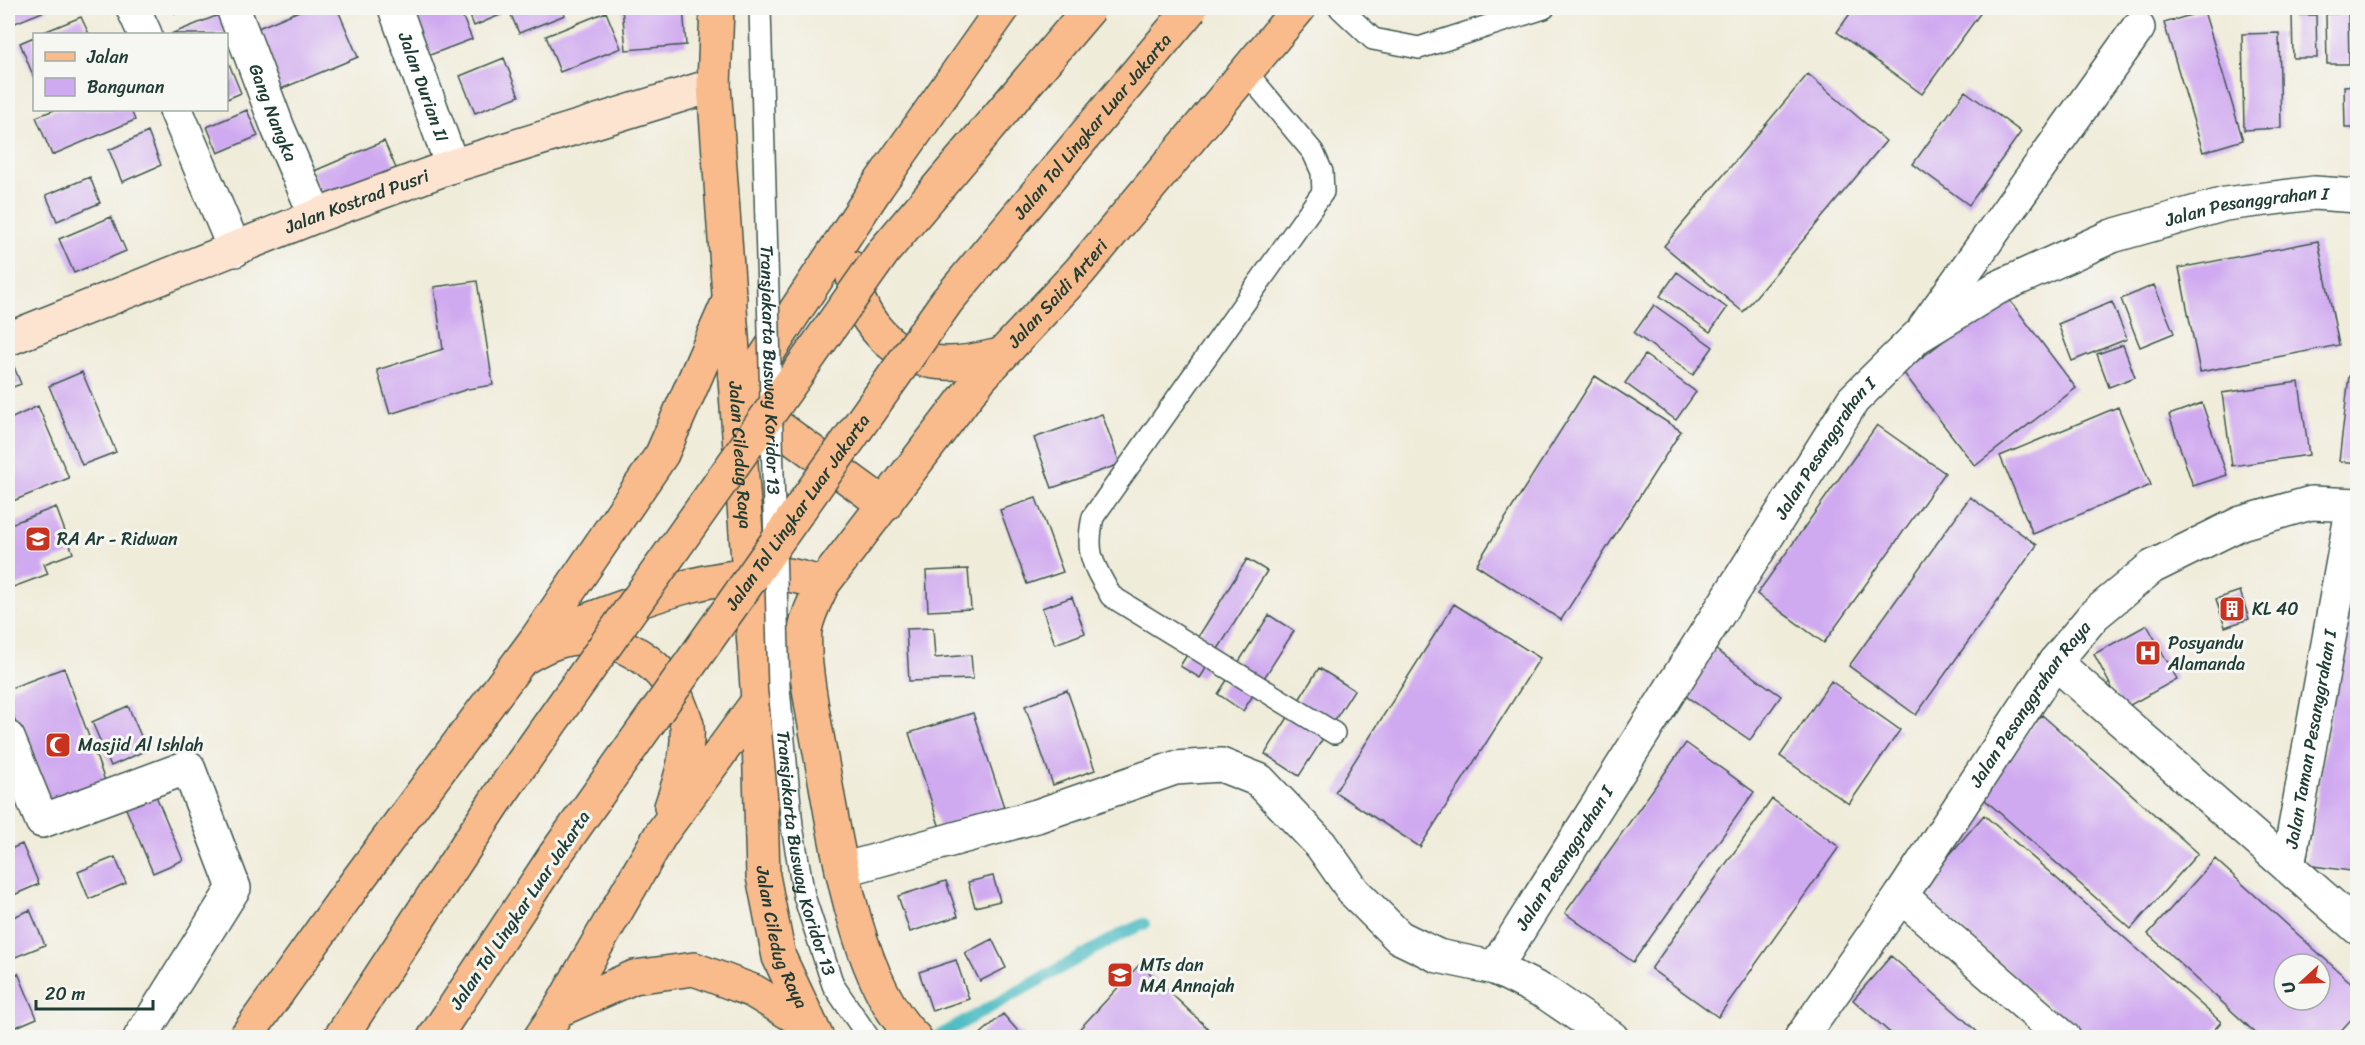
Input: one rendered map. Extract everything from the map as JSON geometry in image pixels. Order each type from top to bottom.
[{"type":"main road","name":"Jalan Ciledug Raya","points":[[717,8],[714,85],[758,701],[763,876],[779,957],[814,1032]]},
{"type":"main road","points":[[885,505],[738,398],[877,187],[1003,8]]},
{"type":"main road","points":[[340,1038],[501,793],[884,251],[1090,8]]},
{"type":"main road","name":"Jalan Tol Lingkar Luar Jakarta","points":[[434,1038],[555,855],[947,301],[1191,8]]},
{"type":"main road","name":"Jalan Saidi Arteri","points":[[823,584],[1000,355],[1079,272],[1299,8]]},
{"type":"main road","points":[[877,187],[857,236],[852,265],[855,292],[869,321],[889,342],[915,357],[930,362],[960,363],[1000,355]]},
{"type":"main road","points":[[245,1038],[528,649],[662,454],[730,298]]},
{"type":"main road","points":[[528,649],[656,594],[698,584],[749,577],[789,575],[823,584],[811,609],[804,632],[758,701],[661,834],[559,1010],[540,1038]]},
{"type":"main road","points":[[804,632],[807,683],[842,870],[861,939],[878,984],[906,1029],[915,1038]]},
{"type":"main road","points":[[528,649],[577,638],[607,640],[635,651],[659,670],[677,696],[687,724],[682,774],[661,834]]},
{"type":"main road","points":[[559,1010],[634,977],[694,969],[753,991],[814,1032]]},
{"type":"street","points":[[133,8],[145,33]]},
{"type":"street","name":"Gang Nangka","points":[[233,8],[278,128],[316,216]]},
{"type":"street","name":"Jalan Durian II","points":[[395,8],[452,166]]},
{"type":"street","points":[[1917,337],[2138,28]]},
{"type":"street","name":"Jalan Kostrad Pusri","points":[[8,339],[316,216],[452,166],[714,85]]},
{"type":"street","points":[[176,111],[235,250]]},
{"type":"street","name":"Jalan Pesanggrahan I","points":[[1495,968],[1852,400],[1917,337],[1997,288],[2112,236],[2225,204],[2314,193],[2358,196]]},
{"type":"street","name":"Jalan Pesanggrahan Raya","points":[[1801,1038],[1901,896],[2055,662],[2094,615],[2152,567],[2241,523],[2311,503],[2355,505]]},
{"type":"street","name":"Jalan Taman Pesanggrahan I","points":[[2288,866],[2355,505]]},
{"type":"street","name":"Jalan Taman Pesanggrahan I","points":[[2055,662],[2358,928]]},
{"type":"street","points":[[8,738],[42,821],[188,767],[234,888],[140,1038]]},
{"type":"street","points":[[842,870],[1037,816],[1174,768],[1221,765],[1259,780],[1321,845],[1354,892],[1399,937],[1438,956],[1495,968],[1546,993],[1612,1038]]},
{"type":"street","points":[[1901,896],[2064,1038]]},
{"type":"lane","name":"Transjakarta Busway Koridor 13","points":[[760,8],[779,688],[792,826],[804,896],[833,985],[869,1038]]},
{"type":"lane","points":[[1340,8],[1374,39],[1419,48],[1544,8]]},
{"type":"lane","points":[[1245,72],[1313,152],[1322,172],[1323,192],[1093,517],[1089,535],[1091,562],[1111,596],[1335,733]]},
{"type":"building","points":[[8,8],[52,8],[8,26]]},
{"type":"building","points":[[172,8],[187,8],[175,13]]},
{"type":"building","points":[[306,8],[337,8],[358,57],[276,91],[251,31]]},
{"type":"building","points":[[411,8],[459,8],[472,39],[430,55]]},
{"type":"building","points":[[467,8],[497,8],[500,15],[474,26]]},
{"type":"building","points":[[508,8],[562,8],[565,15],[519,33]]},
{"type":"building","points":[[622,8],[683,8],[686,45],[626,50]]},
{"type":"building","points":[[1854,8],[1984,8],[1922,94],[1837,32]]},
{"type":"building","points":[[2204,11],[2243,140],[2203,152],[2164,23]]},
{"type":"building","points":[[606,12],[621,48],[560,72],[546,36]]},
{"type":"building","points":[[2348,13],[2349,64],[2327,64],[2326,14]]},
{"type":"building","points":[[221,14],[226,33],[174,33]]},
{"type":"building","points":[[2292,15],[2316,15],[2317,58],[2293,58]]},
{"type":"building","points":[[81,17],[89,33],[41,33]]},
{"type":"building","points":[[2279,33],[2281,128],[2244,130],[2242,34]]},
{"type":"building","points":[[33,37],[33,76],[20,43]]},
{"type":"building","points":[[504,58],[519,96],[475,113],[460,76]]},
{"type":"building","points":[[228,61],[241,93],[228,99]]},
{"type":"building","points":[[1808,74],[1886,141],[1743,312],[1664,246]]},
{"type":"building","points":[[2358,85],[2358,128],[2345,128],[2344,86]]},
{"type":"building","points":[[1965,91],[2021,132],[1969,205],[1913,164]]},
{"type":"building","points":[[247,110],[258,136],[218,153],[207,127]]},
{"type":"building","points":[[51,111],[131,111],[135,120],[52,155],[36,117]]},
{"type":"building","points":[[148,132],[161,165],[122,182],[109,150]]},
{"type":"building","points":[[384,141],[399,175],[326,206],[312,172]]},
{"type":"building","points":[[90,177],[100,203],[57,221],[46,195]]},
{"type":"building","points":[[111,217],[126,251],[74,273],[59,239]]},
{"type":"building","points":[[2318,241],[2339,345],[2200,372],[2179,268]]},
{"type":"building","points":[[1677,272],[1727,308],[1710,332],[1660,296]]},
{"type":"building","points":[[477,281],[493,385],[468,389],[390,414],[377,370],[443,349],[434,287]]},
{"type":"building","points":[[2154,285],[2174,333],[2140,347],[2121,299]]},
{"type":"building","points":[[2005,294],[2076,388],[1975,466],[1903,372]]},
{"type":"building","points":[[2112,302],[2127,339],[2072,361],[2058,324]]},
{"type":"building","points":[[1654,305],[1713,347],[1693,375],[1634,333]]},
{"type":"building","points":[[2123,345],[2135,377],[2109,387],[2097,354]]},
{"type":"building","points":[[8,352],[21,384],[8,389]]},
{"type":"building","points":[[1645,355],[1696,392],[1676,420],[1625,383]]},
{"type":"building","points":[[82,372],[116,452],[82,465],[49,386]]},
{"type":"building","points":[[1595,376],[1681,431],[1561,620],[1476,565]]},
{"type":"building","points":[[2349,376],[2358,377],[2358,463],[2339,461]]},
{"type":"building","points":[[2299,382],[2309,455],[2232,466],[2222,393]]},
{"type":"building","points":[[2202,403],[2227,475],[2193,486],[2169,415]]},
{"type":"building","points":[[38,406],[69,478],[13,501],[8,489],[8,420]]},
{"type":"building","points":[[2118,407],[2151,485],[2033,534],[2000,456]]},
{"type":"building","points":[[1102,414],[1120,464],[1052,488],[1034,438]]},
{"type":"building","points":[[1877,425],[1945,473],[1824,643],[1757,594]]},
{"type":"building","points":[[1970,497],[2037,545],[1916,715],[1849,666]]},
{"type":"building","points":[[1036,498],[1063,572],[1027,584],[1000,510]]},
{"type":"building","name":"RA Ar - Ridwan","points":[[56,507],[73,553],[44,564],[48,574],[8,589],[8,525]]},
{"type":"building","points":[[2358,540],[2358,872],[2306,865]]},
{"type":"building","points":[[1247,559],[1267,571],[1200,678],[1180,666]]},
{"type":"building","points":[[968,569],[971,609],[928,611],[926,571]]},
{"type":"building","name":"KL 40","points":[[2240,591],[2249,619],[2225,627],[2216,599]]},
{"type":"building","points":[[1072,597],[1085,633],[1055,644],[1042,608]]},
{"type":"building","points":[[1454,604],[1540,658],[1420,847],[1335,792]]},
{"type":"building","points":[[1269,615],[1294,631],[1243,711],[1218,694]]},
{"type":"building","points":[[2147,625],[2177,679],[2123,709],[2094,654]]},
{"type":"building","points":[[933,628],[935,658],[971,655],[973,679],[909,681],[906,629]]},
{"type":"building","points":[[1709,645],[1781,696],[1750,740],[1677,690]]},
{"type":"building","name":"Masjid Al Ishlah","points":[[64,668],[108,789],[47,811],[8,701],[8,689]]},
{"type":"building","points":[[1319,668],[1354,690],[1299,776],[1265,754]]},
{"type":"building","points":[[1831,681],[1900,730],[1849,804],[1780,756]]},
{"type":"building","points":[[1067,690],[1095,770],[1053,785],[1025,706]]},
{"type":"building","points":[[128,706],[147,750],[111,766],[92,722]]},
{"type":"building","points":[[973,713],[1004,807],[940,828],[909,733]]},
{"type":"building","points":[[2042,715],[2198,853],[2131,929],[1975,791]]},
{"type":"building","points":[[1686,743],[1754,792],[1633,962],[1565,913]]},
{"type":"building","points":[[154,791],[183,860],[153,873],[124,804]]},
{"type":"building","points":[[1772,799],[1839,847],[1718,1017],[1651,969]]},
{"type":"building","points":[[1984,815],[2221,1022],[2207,1038],[2085,1038],[1918,891]]},
{"type":"building","points":[[22,844],[39,884],[9,897],[8,850]]},
{"type":"building","points":[[115,857],[126,883],[89,899],[78,872]]},
{"type":"building","points":[[2215,859],[2317,952],[2272,952],[2272,1012],[2332,1012],[2332,965],[2358,989],[2358,1012],[2334,1038],[2261,1038],[2148,934]]},
{"type":"building","points":[[993,876],[1000,901],[975,907],[968,882]]},
{"type":"building","points":[[946,881],[958,916],[910,932],[898,896]]},
{"type":"building","points":[[30,910],[45,945],[8,960],[8,919]]},
{"type":"building","points":[[992,939],[1006,968],[980,981],[965,953]]},
{"type":"building","points":[[1891,956],[1984,1038],[1896,1038],[1853,1000]]},
{"type":"building","points":[[956,960],[969,999],[932,1011],[919,972]]},
{"type":"building","points":[[1140,964],[1218,1038],[1073,1036]]},
{"type":"building","points":[[18,973],[37,1018],[9,1030],[8,978]]},
{"type":"building","points":[[1003,1014],[1024,1038],[976,1038]]},
{"type":"building","points":[[2227,1030],[2234,1038],[2220,1038]]},
{"type":"waterway","points":[[937,1037],[1123,933],[1144,924]]},
{"type":"place","name":"RA Ar - Ridwan","points":[[38,539]]},
{"type":"place","name":"KL 40","points":[[2232,609]]},
{"type":"place","name":"Posyandu Alamanda","points":[[2148,653]]},
{"type":"place","name":"Masjid Al Ishlah","points":[[58,745]]},
{"type":"place","name":"MTs dan MA Annajah","points":[[1120,975]]}]
